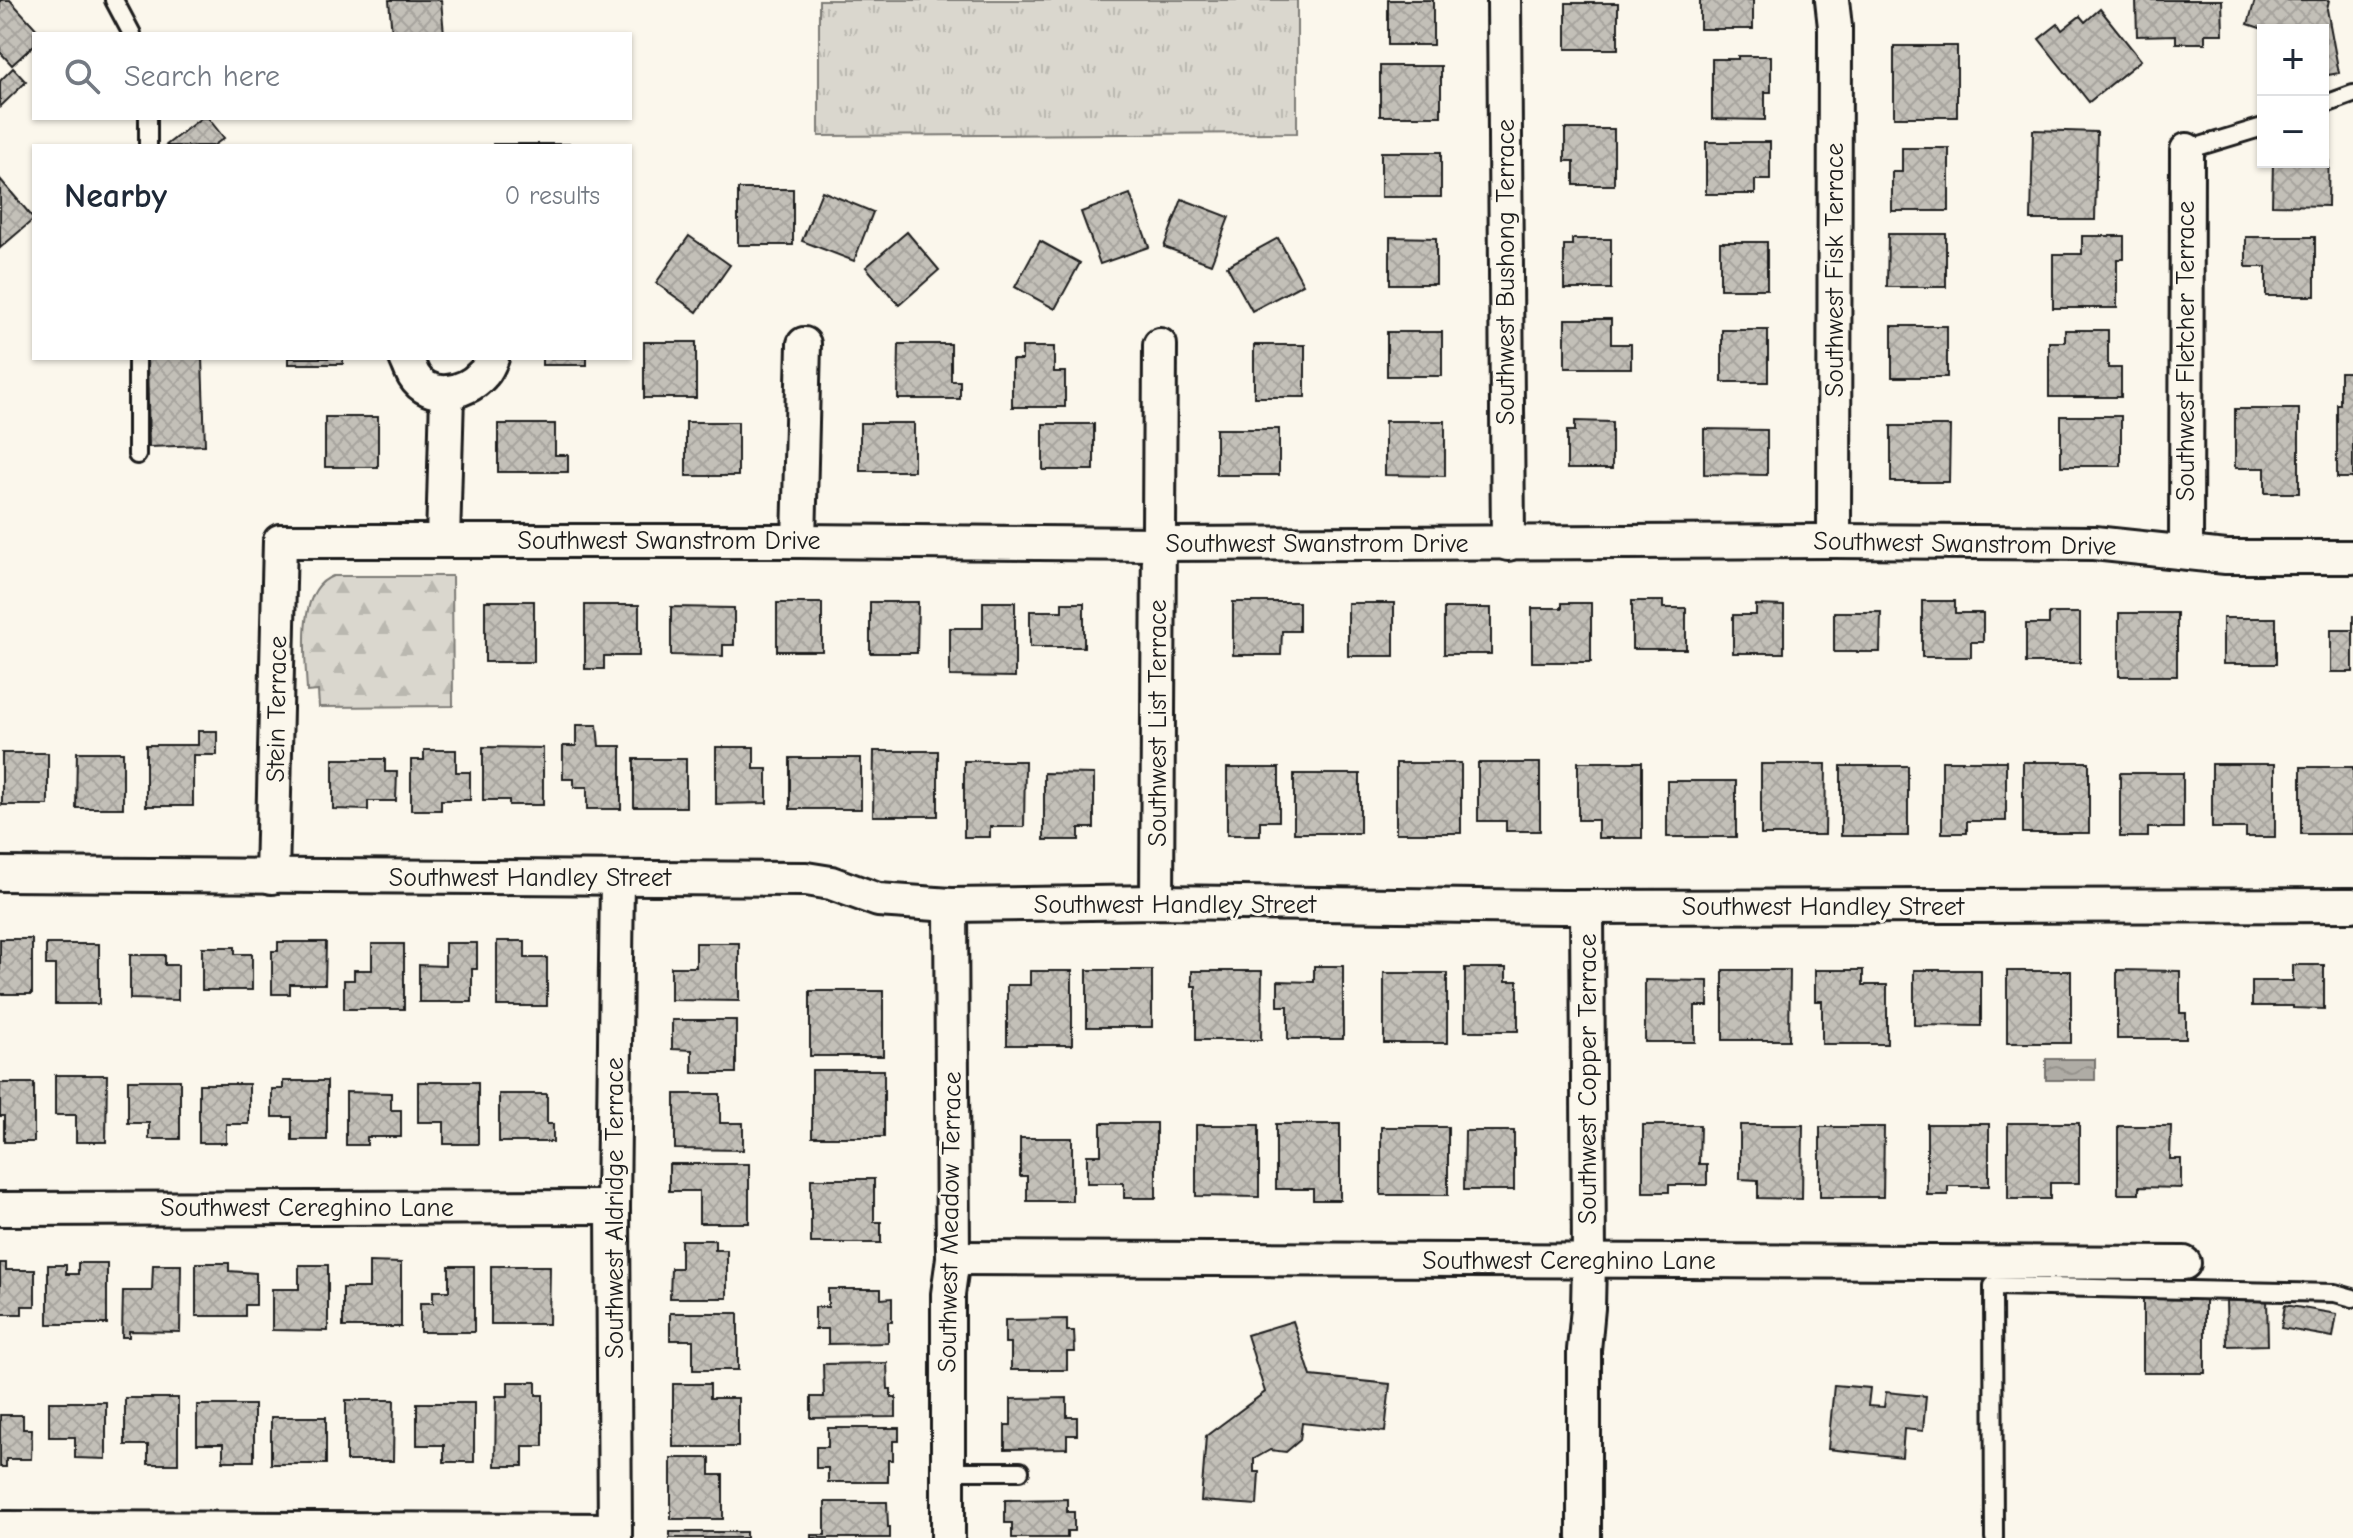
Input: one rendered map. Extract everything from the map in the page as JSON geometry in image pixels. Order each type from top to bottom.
[{"type":"street","name":"Southwest Bushong Terrace","points":[[1504,0],[1508,544]]},
{"type":"street","name":"Southwest Fisk Terrace","points":[[1832,0],[1835,27],[1834,541]]},
{"type":"street","name":"Southwest Fletcher Terrace","points":[[2186,552],[2187,150]]},
{"type":"street","points":[[799,541],[804,344]]},
{"type":"street","name":"Southwest List Terrace","points":[[1157,902],[1160,345]]},
{"type":"street","points":[[407,360],[415,378],[427,388],[447,394],[477,380],[491,360]]},
{"type":"street","points":[[443,541],[447,394]]},
{"type":"street","name":"Southwest Swanstrom Drive","points":[[280,541],[2094,543],[2226,557],[2353,557]]},
{"type":"street","name":"Stein Terrace","points":[[272,877],[280,541]]},
{"type":"street","name":"Southwest Handley Street","points":[[0,874],[806,879],[831,883],[878,900],[951,905],[1157,902],[1587,907],[2353,905]]},
{"type":"street","name":"Southwest Aldridge Terrace","points":[[615,1534],[613,1207],[617,878]]},
{"type":"street","name":"Southwest Meadow Terrace","points":[[948,1538],[948,1294],[953,1258],[951,905]]},
{"type":"street","name":"Southwest Copper Terrace","points":[[1584,1538],[1584,1350],[1589,1261],[1587,907]]},
{"type":"street","name":"Southwest Cereghino Lane","points":[[0,1209],[613,1207]]},
{"type":"street","name":"Southwest Cereghino Lane","points":[[953,1258],[2184,1263]]},
{"type":"street","points":[[0,1528],[615,1534]]},
{"type":"lane","points":[[114,0],[131,32]]},
{"type":"lane","points":[[2329,103],[2353,94]]},
{"type":"lane","points":[[148,120],[148,144]]},
{"type":"lane","points":[[2187,150],[2257,129]]},
{"type":"lane","points":[[137,360],[137,455]]},
{"type":"lane","points":[[1994,1538],[1993,1286],[2335,1293],[2353,1298]]},
{"type":"lane","points":[[948,1471],[1020,1471]]},
{"type":"green space","points":[[819,0],[1297,0],[1297,133],[819,136]]},
{"type":"green space","points":[[333,576],[452,576],[453,706],[319,707],[318,691],[307,692],[305,627],[313,595],[321,584]]},
{"type":"water","points":[[2046,1059],[2095,1059],[2095,1080],[2046,1080]]},
{"type":"building","points":[[0,0],[10,0],[39,32],[32,32],[32,47],[12,65],[0,52]]},
{"type":"building","points":[[389,0],[441,0],[444,32],[392,32]]},
{"type":"building","points":[[1388,0],[1433,0],[1433,45],[1388,45]]},
{"type":"building","points":[[1700,0],[1753,0],[1753,29],[1700,29]]},
{"type":"building","points":[[2136,0],[2222,0],[2223,34],[2205,34],[2205,43],[2176,43],[2176,35],[2137,36]]},
{"type":"building","points":[[2255,0],[2329,0],[2327,9],[2339,73],[2329,75],[2329,24],[2257,24],[2257,27],[2248,24]]},
{"type":"building","points":[[1566,3],[1618,3],[1618,49],[1566,49]]},
{"type":"building","points":[[2100,9],[2141,60],[2089,102],[2039,39],[2058,24],[2062,30],[2080,16],[2085,22]]},
{"type":"building","points":[[1894,46],[1957,46],[1957,117],[1894,117]]},
{"type":"building","points":[[1738,56],[1771,56],[1771,92],[1765,92],[1765,120],[1712,119],[1712,59],[1738,59]]},
{"type":"building","points":[[1380,66],[1441,66],[1441,116],[1380,116]]},
{"type":"building","points":[[13,68],[26,82],[0,107],[0,81]]},
{"type":"building","points":[[198,120],[210,120],[224,138],[216,144],[168,144]]},
{"type":"building","points":[[1565,129],[1614,129],[1614,185],[1574,185],[1574,161],[1565,161]]},
{"type":"building","points":[[2033,130],[2097,132],[2095,220],[2031,220]]},
{"type":"building","points":[[1706,142],[1770,142],[1770,180],[1755,180],[1755,194],[1706,194]]},
{"type":"building","points":[[1902,148],[1949,148],[1949,211],[1892,211],[1892,172],[1902,172]]},
{"type":"building","points":[[1381,152],[1441,152],[1441,197],[1381,197]]},
{"type":"building","points":[[2273,168],[2329,168],[2328,206],[2272,205]]},
{"type":"building","points":[[0,179],[32,217],[32,221],[0,248]]},
{"type":"building","points":[[738,189],[793,189],[793,245],[738,245]]},
{"type":"building","points":[[822,191],[873,212],[854,261],[802,241]]},
{"type":"building","points":[[1130,194],[1149,247],[1100,264],[1081,212]]},
{"type":"building","points":[[1182,199],[1229,217],[1211,264],[1164,247]]},
{"type":"building","points":[[907,232],[939,270],[899,305],[866,267]]},
{"type":"building","points":[[1888,234],[1946,234],[1946,287],[1887,287]]},
{"type":"building","points":[[689,236],[730,265],[697,312],[656,283]]},
{"type":"building","points":[[2082,236],[2124,236],[2124,259],[2117,259],[2117,308],[2053,308],[2053,254],[2082,254]]},
{"type":"building","points":[[1390,237],[1436,238],[1436,284],[1390,284]]},
{"type":"building","points":[[2246,237],[2315,237],[2315,296],[2266,296],[2266,267],[2246,267]]},
{"type":"building","points":[[1278,238],[1303,284],[1252,311],[1227,266]]},
{"type":"building","points":[[1572,239],[1611,239],[1611,289],[1564,289],[1564,245],[1572,245]]},
{"type":"building","points":[[1040,241],[1080,263],[1055,309],[1015,287]]},
{"type":"building","points":[[1720,242],[1767,242],[1767,289],[1720,289]]},
{"type":"building","points":[[1565,319],[1611,319],[1611,344],[1631,344],[1631,368],[1565,368]]},
{"type":"building","points":[[1892,326],[1947,326],[1947,377],[1892,377]]},
{"type":"building","points":[[1722,330],[1768,330],[1768,382],[1722,382]]},
{"type":"building","points":[[2065,330],[2108,330],[2108,368],[2121,368],[2121,397],[2049,397],[2049,342],[2065,342]]},
{"type":"building","points":[[1387,332],[1442,332],[1442,376],[1387,376]]},
{"type":"building","points":[[644,342],[696,342],[696,398],[644,398]]},
{"type":"building","points":[[899,344],[951,344],[951,381],[960,381],[960,399],[898,399]]},
{"type":"building","points":[[1254,345],[1305,345],[1305,397],[1254,397]]},
{"type":"building","points":[[1022,347],[1054,347],[1054,372],[1065,372],[1065,407],[1012,407],[1012,360],[1022,360]]},
{"type":"building","points":[[147,360],[202,360],[205,445],[149,447]]},
{"type":"building","points":[[288,360],[343,360],[343,364],[288,364]]},
{"type":"building","points":[[542,360],[587,360],[587,365],[542,365]]},
{"type":"building","points":[[2340,372],[2353,372],[2353,478],[2337,478]]},
{"type":"building","points":[[2235,409],[2299,409],[2299,493],[2265,493],[2265,468],[2235,468]]},
{"type":"building","points":[[2061,416],[2121,416],[2121,466],[2061,466]]},
{"type":"building","points":[[325,417],[378,417],[378,467],[325,467]]},
{"type":"building","points":[[1385,421],[1445,421],[1445,476],[1385,475]]},
{"type":"building","points":[[1575,421],[1612,422],[1612,469],[1567,469],[1567,431],[1575,431]]},
{"type":"building","points":[[686,422],[738,422],[738,476],[686,476]]},
{"type":"building","points":[[860,423],[914,423],[914,471],[860,471]]},
{"type":"building","points":[[498,424],[555,424],[555,455],[568,455],[568,472],[498,472]]},
{"type":"building","points":[[1043,424],[1094,424],[1094,470],[1043,470]]},
{"type":"building","points":[[1891,426],[1950,426],[1949,482],[1891,482]]},
{"type":"building","points":[[1216,429],[1279,429],[1279,475],[1216,475]]},
{"type":"building","points":[[1704,429],[1767,430],[1767,475],[1704,474]]},
{"type":"building","points":[[485,601],[534,601],[534,662],[485,662]]},
{"type":"building","points":[[1632,601],[1663,601],[1663,608],[1686,608],[1686,649],[1632,649]]},
{"type":"building","points":[[1922,601],[1955,601],[1955,613],[1983,613],[1983,642],[1971,642],[1971,657],[1922,657]]},
{"type":"building","points":[[870,602],[918,602],[917,653],[870,653]]},
{"type":"building","points":[[983,602],[1015,602],[1015,677],[950,676],[950,628],[983,628]]},
{"type":"building","points":[[1233,602],[1299,602],[1299,631],[1282,631],[1281,655],[1233,655]]},
{"type":"building","points":[[777,603],[822,603],[822,651],[777,651]]},
{"type":"building","points":[[1062,603],[1084,603],[1084,647],[1030,647],[1030,611],[1062,611]]},
{"type":"building","points":[[1348,603],[1394,603],[1394,656],[1348,656]]},
{"type":"building","points":[[1562,603],[1591,603],[1591,662],[1532,662],[1532,608],[1562,608]]},
{"type":"building","points":[[585,605],[639,605],[639,656],[604,656],[604,669],[585,669]]},
{"type":"building","points":[[1756,605],[1784,606],[1784,653],[1733,653],[1733,615],[1756,615]]},
{"type":"building","points":[[671,607],[734,608],[734,645],[723,645],[723,656],[671,655]]},
{"type":"building","points":[[1444,608],[1491,608],[1491,654],[1444,654]]},
{"type":"building","points":[[1834,612],[1881,612],[1880,652],[1834,652]]},
{"type":"building","points":[[2049,613],[2080,613],[2080,663],[2026,663],[2026,624],[2049,624]]},
{"type":"building","points":[[2119,613],[2177,613],[2177,676],[2119,676]]},
{"type":"building","points":[[2223,618],[2276,618],[2276,664],[2223,664]]},
{"type":"building","points":[[2331,630],[2353,630],[2353,672],[2331,672]]},
{"type":"building","points":[[576,725],[597,725],[599,746],[621,746],[621,809],[587,809],[587,787],[574,787],[574,779],[563,779],[563,746],[576,746]]},
{"type":"building","points":[[198,731],[217,731],[217,755],[193,755],[193,806],[146,806],[146,745],[198,745]]},
{"type":"building","points":[[483,747],[543,748],[543,805],[509,805],[509,800],[483,800]]},
{"type":"building","points":[[716,747],[754,747],[754,769],[767,769],[767,803],[716,804]]},
{"type":"building","points":[[424,750],[456,750],[456,772],[470,772],[470,800],[441,800],[441,810],[411,810],[411,760],[424,760]]},
{"type":"building","points":[[874,751],[938,751],[938,816],[873,816]]},
{"type":"building","points":[[77,752],[123,752],[123,808],[76,808]]},
{"type":"building","points":[[2,753],[48,753],[48,805],[2,805]]},
{"type":"building","points":[[790,758],[861,758],[861,809],[790,809]]},
{"type":"building","points":[[333,759],[385,759],[385,772],[397,772],[396,801],[368,801],[368,810],[333,809]]},
{"type":"building","points":[[634,759],[686,759],[686,807],[634,807]]},
{"type":"building","points":[[964,761],[1025,761],[1024,827],[990,827],[990,837],[964,837]]},
{"type":"building","points":[[1942,761],[2006,761],[2006,821],[1967,821],[1967,833],[1942,833]]},
{"type":"building","points":[[1578,762],[1642,762],[1642,838],[1598,838],[1598,820],[1578,820]]},
{"type":"building","points":[[2023,762],[2089,762],[2089,833],[2023,833]]},
{"type":"building","points":[[1396,763],[1461,763],[1461,833],[1396,833]]},
{"type":"building","points":[[1478,763],[1540,763],[1540,831],[1506,831],[1506,821],[1478,821]]},
{"type":"building","points":[[1761,764],[1826,764],[1825,835],[1761,835]]},
{"type":"building","points":[[2212,764],[2275,764],[2275,837],[2246,837],[2246,828],[2212,828]]},
{"type":"building","points":[[1841,766],[1908,766],[1908,836],[1841,836]]},
{"type":"building","points":[[2301,767],[2353,767],[2353,834],[2301,834]]},
{"type":"building","points":[[1227,768],[1279,768],[1279,821],[1260,821],[1260,835],[1227,835]]},
{"type":"building","points":[[1044,773],[1094,774],[1094,828],[1079,828],[1079,840],[1044,840]]},
{"type":"building","points":[[2120,773],[2183,773],[2183,828],[2148,828],[2148,837],[2120,837]]},
{"type":"building","points":[[1294,774],[1360,774],[1360,833],[1294,833]]},
{"type":"building","points":[[1667,781],[1736,781],[1736,837],[1667,837]]},
{"type":"building","points":[[0,939],[32,939],[32,994],[0,994]]},
{"type":"building","points":[[497,941],[525,941],[525,958],[547,958],[547,1006],[497,1006]]},
{"type":"building","points":[[278,942],[326,942],[325,984],[290,984],[290,994],[272,994],[272,951],[278,951]]},
{"type":"building","points":[[445,943],[477,943],[477,969],[472,969],[472,1002],[419,1002],[419,965],[445,966]]},
{"type":"building","points":[[696,943],[739,943],[739,1001],[671,1000],[671,967],[696,967]]},
{"type":"building","points":[[46,944],[99,944],[99,1004],[55,1004],[55,965],[46,965]]},
{"type":"building","points":[[372,944],[404,944],[404,1009],[344,1009],[344,980],[354,980],[354,970],[372,970]]},
{"type":"building","points":[[202,947],[235,947],[235,954],[252,954],[252,990],[202,990]]},
{"type":"building","points":[[130,955],[165,955],[165,965],[178,965],[178,1000],[130,999]]},
{"type":"building","points":[[2293,965],[2324,965],[2324,1009],[2252,1006],[2252,981],[2293,981]]},
{"type":"building","points":[[1314,966],[1343,966],[1343,1039],[1288,1039],[1288,1006],[1278,1006],[1278,981],[1314,982]]},
{"type":"building","points":[[1465,968],[1506,968],[1506,981],[1518,981],[1518,1031],[1465,1031]]},
{"type":"building","points":[[1087,970],[1152,970],[1152,1027],[1087,1027]]},
{"type":"building","points":[[1723,970],[1790,970],[1789,1040],[1723,1040]]},
{"type":"building","points":[[1815,970],[1863,970],[1863,985],[1887,985],[1887,1044],[1822,1044],[1822,1001],[1815,1001]]},
{"type":"building","points":[[1914,970],[1981,970],[1981,1026],[1914,1025]]},
{"type":"building","points":[[2117,970],[2180,971],[2180,1013],[2186,1013],[2186,1039],[2117,1039]]},
{"type":"building","points":[[1030,971],[1072,971],[1072,1045],[1007,1045],[1007,985],[1030,985]]},
{"type":"building","points":[[1192,971],[1262,971],[1261,1040],[1196,1040],[1196,986],[1192,986]]},
{"type":"building","points":[[2007,971],[2071,971],[2071,1043],[2007,1043]]},
{"type":"building","points":[[1384,973],[1447,973],[1447,1043],[1384,1043]]},
{"type":"building","points":[[1645,980],[1708,981],[1708,1006],[1695,1006],[1695,1042],[1645,1042]]},
{"type":"building","points":[[810,991],[883,991],[883,1056],[810,1056]]},
{"type":"building","points":[[672,1020],[736,1020],[736,1073],[692,1073],[692,1050],[672,1049]]},
{"type":"building","points":[[812,1070],[884,1070],[884,1137],[812,1137]]},
{"type":"building","points":[[55,1075],[107,1075],[106,1142],[76,1142],[76,1115],[55,1115]]},
{"type":"building","points":[[128,1080],[180,1080],[180,1139],[149,1139],[149,1123],[128,1123]]},
{"type":"building","points":[[283,1081],[327,1081],[327,1140],[292,1140],[292,1117],[272,1117],[272,1089],[283,1089]]},
{"type":"building","points":[[418,1082],[478,1082],[478,1144],[444,1144],[444,1122],[418,1122]]},
{"type":"building","points":[[0,1083],[34,1083],[34,1142],[4,1142]]},
{"type":"building","points":[[199,1084],[249,1084],[249,1124],[226,1124],[226,1143],[199,1143]]},
{"type":"building","points":[[346,1092],[391,1093],[391,1110],[401,1110],[401,1137],[367,1137],[367,1145],[346,1145]]},
{"type":"building","points":[[499,1094],[547,1094],[547,1124],[553,1124],[553,1142],[499,1142]]},
{"type":"building","points":[[675,1094],[720,1094],[720,1123],[743,1123],[743,1150],[675,1149]]},
{"type":"building","points":[[1101,1123],[1156,1123],[1156,1198],[1124,1198],[1124,1183],[1087,1183],[1087,1155],[1101,1155]]},
{"type":"building","points":[[2008,1123],[2079,1123],[2079,1183],[2050,1183],[2050,1199],[2008,1199]]},
{"type":"building","points":[[1276,1124],[1340,1124],[1340,1200],[1313,1200],[1313,1189],[1276,1189]]},
{"type":"building","points":[[1927,1124],[1989,1124],[1989,1186],[1948,1186],[1948,1195],[1927,1195]]},
{"type":"building","points":[[1196,1125],[1259,1125],[1259,1197],[1196,1196]]},
{"type":"building","points":[[1643,1125],[1700,1125],[1699,1164],[1707,1164],[1707,1185],[1669,1185],[1669,1192],[1643,1192]]},
{"type":"building","points":[[1740,1125],[1803,1125],[1802,1199],[1758,1198],[1758,1180],[1740,1179]]},
{"type":"building","points":[[2118,1126],[2171,1126],[2170,1159],[2181,1159],[2181,1188],[2139,1187],[2139,1194],[2118,1194]]},
{"type":"building","points":[[1381,1127],[1448,1127],[1448,1195],[1381,1195]]},
{"type":"building","points":[[1820,1127],[1884,1127],[1883,1197],[1820,1197]]},
{"type":"building","points":[[1465,1131],[1514,1131],[1514,1190],[1464,1190]]},
{"type":"building","points":[[1020,1138],[1072,1138],[1072,1201],[1027,1201],[1027,1176],[1020,1176]]},
{"type":"building","points":[[669,1164],[749,1164],[749,1223],[699,1223],[699,1191],[669,1191]]},
{"type":"building","points":[[811,1179],[874,1179],[874,1222],[881,1222],[881,1243],[811,1243]]},
{"type":"building","points":[[681,1240],[715,1240],[715,1250],[727,1250],[727,1298],[670,1298],[671,1268],[681,1268]]},
{"type":"building","points":[[369,1262],[401,1263],[401,1327],[343,1327],[343,1288],[369,1288]]},
{"type":"building","points":[[0,1263],[6,1263],[6,1270],[35,1270],[35,1306],[22,1306],[22,1314],[0,1314]]},
{"type":"building","points":[[78,1263],[107,1263],[107,1324],[48,1324],[48,1265],[66,1265],[66,1274],[78,1274]]},
{"type":"building","points":[[196,1263],[229,1263],[229,1271],[256,1273],[256,1305],[245,1305],[245,1316],[196,1316]]},
{"type":"building","points":[[153,1265],[181,1265],[180,1332],[129,1331],[129,1337],[122,1337],[123,1291],[152,1291]]},
{"type":"building","points":[[299,1265],[328,1265],[328,1331],[272,1330],[272,1289],[299,1289]]},
{"type":"building","points":[[449,1266],[474,1266],[474,1332],[420,1332],[420,1303],[433,1303],[433,1291],[449,1291]]},
{"type":"building","points":[[491,1266],[550,1266],[549,1324],[491,1324]]},
{"type":"building","points":[[828,1289],[881,1289],[881,1299],[892,1298],[888,1343],[828,1344],[828,1329],[815,1329],[815,1307],[828,1307]]},
{"type":"building","points":[[2143,1297],[2205,1297],[2205,1373],[2143,1373]]},
{"type":"building","points":[[2226,1298],[2267,1298],[2268,1345],[2227,1346]]},
{"type":"building","points":[[2285,1305],[2337,1314],[2333,1337],[2281,1328]]},
{"type":"building","points":[[670,1313],[738,1313],[738,1370],[693,1370],[693,1340],[670,1340]]},
{"type":"building","points":[[1067,1319],[1067,1331],[1074,1331],[1075,1352],[1067,1352],[1067,1370],[1011,1370],[1011,1343],[1005,1343],[1005,1320]]},
{"type":"building","points":[[1293,1321],[1311,1376],[1390,1384],[1385,1432],[1302,1423],[1300,1440],[1286,1452],[1270,1450],[1254,1459],[1254,1472],[1259,1472],[1257,1505],[1201,1501],[1206,1436],[1265,1392],[1247,1335]]},
{"type":"building","points":[[887,1363],[888,1389],[891,1389],[891,1397],[896,1397],[896,1417],[811,1418],[811,1397],[824,1397],[823,1364]]},
{"type":"building","points":[[508,1382],[536,1382],[536,1395],[543,1395],[543,1446],[523,1446],[523,1466],[495,1466],[496,1396],[508,1396]]},
{"type":"building","points":[[673,1384],[710,1384],[710,1398],[738,1398],[738,1447],[673,1447]]},
{"type":"building","points":[[1834,1385],[1870,1388],[1868,1406],[1884,1407],[1886,1392],[1926,1396],[1923,1431],[1904,1429],[1902,1457],[1828,1449]]},
{"type":"building","points":[[125,1398],[178,1398],[178,1464],[148,1464],[148,1445],[125,1445]]},
{"type":"building","points":[[1067,1398],[1067,1417],[1077,1417],[1077,1435],[1067,1435],[1067,1448],[1005,1449],[1005,1425],[1011,1425],[1011,1399]]},
{"type":"building","points":[[346,1400],[394,1400],[393,1461],[346,1461]]},
{"type":"building","points":[[49,1402],[106,1402],[106,1459],[75,1458],[75,1437],[49,1437]]},
{"type":"building","points":[[417,1403],[474,1403],[474,1462],[444,1462],[444,1445],[417,1445]]},
{"type":"building","points":[[197,1405],[254,1405],[254,1461],[223,1461],[223,1444],[197,1444]]},
{"type":"building","points":[[0,1415],[23,1415],[23,1429],[32,1429],[31,1459],[6,1459],[6,1467],[0,1467]]},
{"type":"building","points":[[271,1417],[326,1417],[326,1464],[271,1464]]},
{"type":"building","points":[[828,1428],[899,1428],[899,1441],[893,1441],[893,1460],[888,1460],[888,1482],[828,1482],[828,1468],[816,1468],[816,1447],[828,1447]]},
{"type":"building","points":[[671,1458],[710,1458],[710,1475],[723,1475],[723,1519],[671,1519]]},
{"type":"building","points":[[1067,1499],[1067,1512],[1074,1512],[1074,1531],[1067,1531],[1067,1538],[1012,1538],[1012,1523],[1005,1523],[1005,1500]]},
{"type":"building","points":[[825,1502],[887,1502],[890,1538],[811,1538],[811,1535],[825,1535]]},
{"type":"building","points":[[670,1532],[746,1532],[746,1538],[670,1538]]}]
